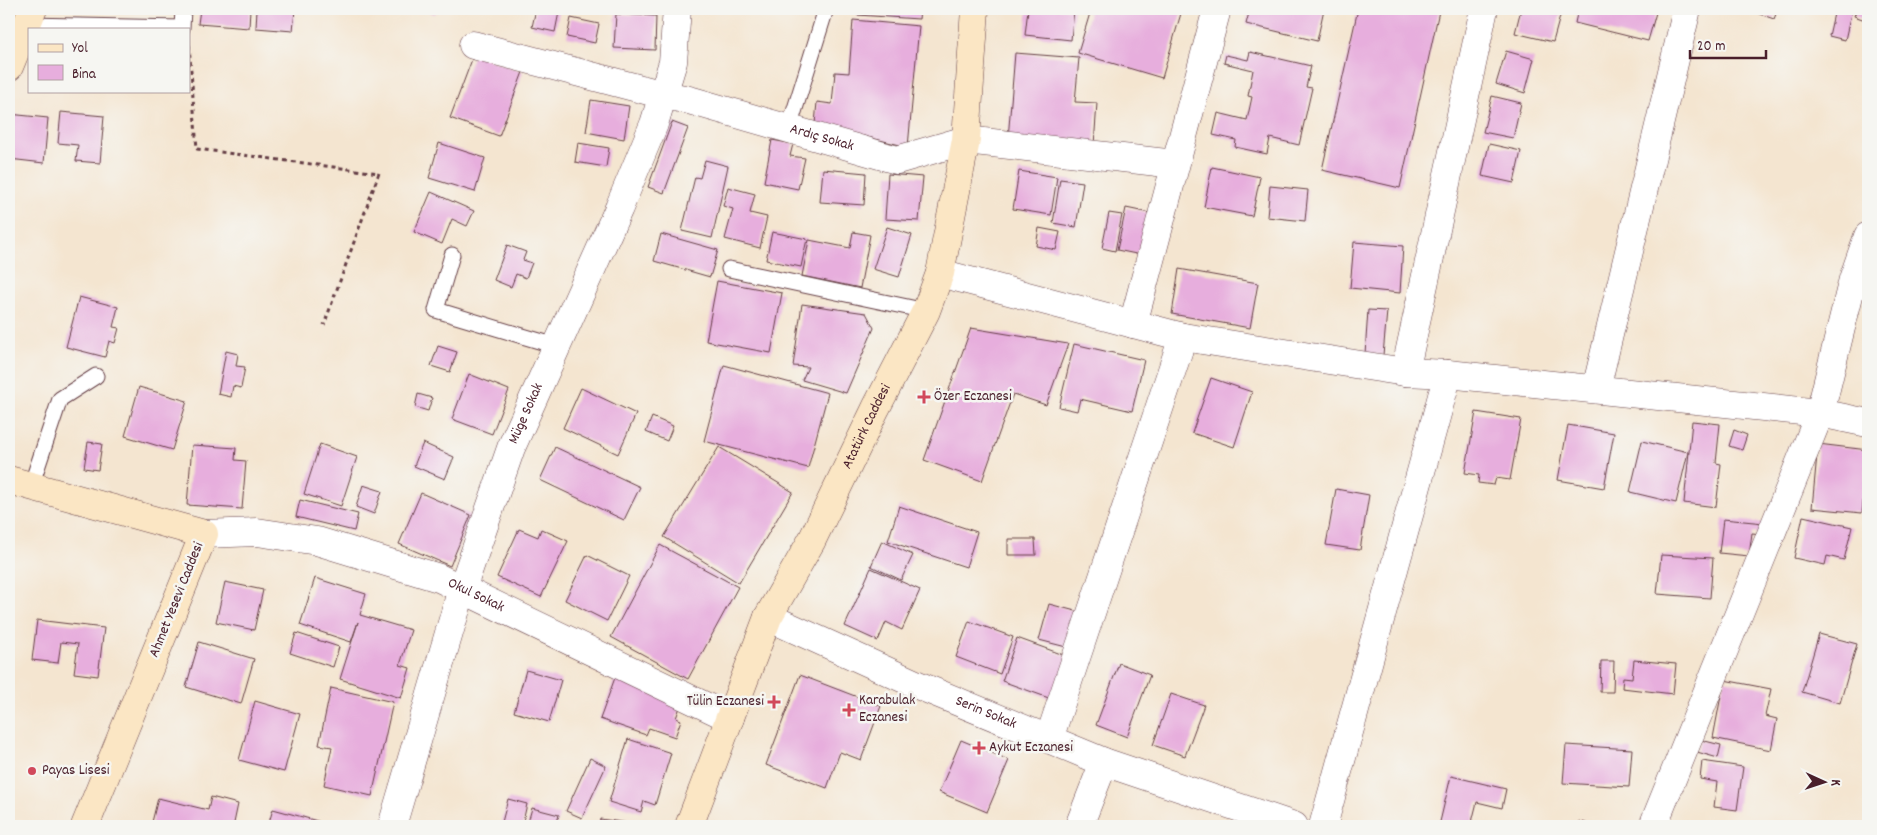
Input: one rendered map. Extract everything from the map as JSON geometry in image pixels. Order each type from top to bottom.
[{"type":"street","name":"Müge Sokak","points":[[392,826],[462,589],[511,448],[623,199],[654,124],[673,62],[677,9]]},
{"type":"street","name":"Atatürk Caddesi","points":[[689,826],[768,617],[812,540],[926,311],[940,273],[966,140],[975,9]]},
{"type":"street","points":[[1133,324],[1217,9]]},
{"type":"street","points":[[1405,372],[1484,9]]},
{"type":"street","points":[[1596,390],[1687,9]]},
{"type":"street","points":[[9,67],[30,17]]},
{"type":"street","name":"Ardıç Sokak","points":[[473,45],[689,100],[898,160],[966,140],[1175,164]]},
{"type":"street","points":[[1653,826],[1820,413],[1861,280],[1868,236]]},
{"type":"street","points":[[940,273],[1183,337],[1405,372],[1448,374],[1820,413],[1868,423]]},
{"type":"street","points":[[1049,739],[1183,337]]},
{"type":"street","points":[[1323,826],[1448,374]]},
{"type":"street","name":"Ahmet Yesevi Caddesi","points":[[20,483],[204,534],[84,826]]},
{"type":"street","name":"Okul Sokak","points":[[204,534],[257,532],[317,541],[439,578],[730,718]]},
{"type":"street","name":"Serin Sokak","points":[[768,617],[920,686],[1104,762],[1294,826]]},
{"type":"street","points":[[1079,826],[1104,762]]},
{"type":"lane","points":[[30,17],[182,28],[184,9]]},
{"type":"lane","points":[[788,128],[826,9]]},
{"type":"lane","points":[[452,255],[436,310],[556,346]]},
{"type":"lane","points":[[729,269],[926,311]]},
{"type":"lane","points":[[20,483],[60,399],[96,376]]},
{"type":"path","points":[[190,58],[197,149],[379,173],[324,325]]},
{"type":"building","points":[[200,9],[250,9],[249,28],[198,24]]},
{"type":"building","points":[[257,9],[295,9],[293,31],[256,28]]},
{"type":"building","points":[[424,9],[437,9],[435,14]]},
{"type":"building","points":[[536,9],[559,12],[555,32],[532,27]]},
{"type":"building","points":[[857,9],[920,9],[919,19],[857,15]]},
{"type":"building","points":[[1028,9],[1074,9],[1071,40],[1025,35]]},
{"type":"building","points":[[1083,9],[1182,10],[1162,78],[1078,53],[1090,13],[1082,11]]},
{"type":"building","points":[[1250,9],[1324,9],[1317,41],[1246,24]]},
{"type":"building","points":[[1358,9],[1429,9],[1439,11],[1400,188],[1322,170]]},
{"type":"building","points":[[1521,9],[1562,9],[1553,42],[1515,33]]},
{"type":"building","points":[[1578,9],[1657,9],[1648,41],[1575,23]]},
{"type":"building","points":[[1745,9],[1778,9],[1774,19]]},
{"type":"building","points":[[1835,9],[1852,9],[1845,40],[1829,36]]},
{"type":"building","points":[[1857,9],[1868,9],[1868,21],[1854,16]]},
{"type":"building","points":[[616,14],[656,16],[655,50],[614,48]]},
{"type":"building","points":[[571,18],[599,24],[595,43],[567,37]]},
{"type":"building","points":[[853,20],[919,26],[908,147],[815,124],[817,102],[832,104],[835,72],[849,73]]},
{"type":"building","points":[[1506,51],[1534,59],[1525,93],[1496,84]]},
{"type":"building","points":[[1250,52],[1311,66],[1306,87],[1312,88],[1299,145],[1270,138],[1267,154],[1235,147],[1236,140],[1213,135],[1218,113],[1247,120],[1252,97],[1248,96],[1253,70],[1224,63],[1226,55],[1248,60]]},
{"type":"building","points":[[1015,53],[1079,58],[1075,102],[1097,103],[1094,145],[1008,139]]},
{"type":"building","points":[[474,54],[523,72],[499,136],[450,118]]},
{"type":"building","points":[[1492,96],[1521,103],[1513,138],[1483,132]]},
{"type":"building","points":[[591,100],[629,106],[624,139],[586,132]]},
{"type":"building","points":[[61,112],[104,116],[100,163],[76,161],[78,145],[58,143]]},
{"type":"building","points":[[9,114],[48,118],[44,163],[9,159]]},
{"type":"building","points":[[672,122],[688,128],[664,193],[648,187]]},
{"type":"building","points":[[772,140],[793,144],[790,156],[805,158],[798,189],[764,182]]},
{"type":"building","points":[[439,143],[485,158],[475,192],[429,178]]},
{"type":"building","points":[[578,143],[609,148],[606,167],[575,162]]},
{"type":"building","points":[[1489,144],[1521,151],[1514,183],[1482,176]]},
{"type":"building","points":[[705,160],[728,166],[712,238],[682,231],[695,177],[700,178]]},
{"type":"building","points":[[1212,167],[1260,177],[1252,216],[1204,207]]},
{"type":"building","points":[[823,169],[866,173],[864,205],[820,202]]},
{"type":"building","points":[[1019,171],[1057,177],[1051,215],[1013,209]]},
{"type":"building","points":[[888,174],[923,177],[919,221],[885,219]]},
{"type":"building","points":[[1060,179],[1083,182],[1076,227],[1053,223]]},
{"type":"building","points":[[1270,186],[1308,190],[1305,221],[1267,217]]},
{"type":"building","points":[[728,187],[755,194],[750,213],[767,217],[760,248],[725,239],[733,209],[723,206]]},
{"type":"building","points":[[431,192],[474,211],[467,226],[452,219],[442,244],[414,232]]},
{"type":"building","points":[[1126,208],[1150,213],[1141,255],[1117,250]]},
{"type":"building","points":[[1109,213],[1122,215],[1115,251],[1102,248]]},
{"type":"building","points":[[887,227],[912,235],[899,277],[873,269]]},
{"type":"building","points":[[1039,228],[1060,232],[1056,250],[1036,246]]},
{"type":"building","points":[[772,232],[807,239],[801,267],[766,260]]},
{"type":"building","points":[[853,232],[870,235],[860,288],[802,276],[809,240],[850,248]]},
{"type":"building","points":[[661,234],[718,250],[710,277],[654,261]]},
{"type":"building","points":[[1354,242],[1403,246],[1400,293],[1350,288]]},
{"type":"building","points":[[507,245],[526,252],[523,260],[532,263],[526,278],[516,274],[511,287],[494,280]]},
{"type":"building","points":[[1179,269],[1258,283],[1250,328],[1172,314]]},
{"type":"building","points":[[717,281],[782,293],[771,353],[706,341]]},
{"type":"building","points":[[79,297],[118,307],[113,327],[119,328],[115,343],[109,341],[105,357],[66,347]]},
{"type":"building","points":[[802,304],[866,313],[874,328],[846,393],[802,380],[808,367],[793,366]]},
{"type":"building","points":[[1368,310],[1387,311],[1383,355],[1365,354]]},
{"type":"building","points":[[971,328],[1068,344],[1046,405],[1013,394],[982,481],[924,460]]},
{"type":"building","points":[[1074,344],[1144,360],[1132,411],[1080,399],[1077,411],[1059,407]]},
{"type":"building","points":[[438,346],[457,352],[450,372],[431,366]]},
{"type":"building","points":[[226,351],[238,354],[236,366],[245,367],[241,388],[233,386],[231,397],[218,394]]},
{"type":"building","points":[[724,365],[828,393],[808,468],[704,441]]},
{"type":"building","points":[[469,374],[509,390],[492,434],[452,419]]},
{"type":"building","points":[[1211,378],[1252,392],[1234,447],[1192,433]]},
{"type":"building","points":[[139,387],[187,401],[172,450],[125,436]]},
{"type":"building","points":[[581,388],[636,414],[618,454],[563,428]]},
{"type":"building","points":[[418,394],[432,398],[428,411],[415,407]]},
{"type":"building","points":[[1476,412],[1521,419],[1510,480],[1496,478],[1494,485],[1478,483],[1479,475],[1465,473]]},
{"type":"building","points":[[652,417],[673,426],[667,441],[646,432]]},
{"type":"building","points":[[1692,421],[1720,424],[1716,463],[1721,464],[1716,507],[1684,503]]},
{"type":"building","points":[[1568,425],[1614,433],[1604,488],[1558,480]]},
{"type":"building","points":[[1734,430],[1747,435],[1742,450],[1729,446]]},
{"type":"building","points":[[1642,441],[1688,452],[1676,503],[1630,492]]},
{"type":"building","points":[[88,442],[102,444],[98,470],[84,468]]},
{"type":"building","points":[[423,443],[454,457],[445,479],[414,466]]},
{"type":"building","points":[[320,444],[357,457],[341,506],[304,494]]},
{"type":"building","points":[[1818,444],[1868,450],[1862,513],[1812,508]]},
{"type":"building","points":[[192,445],[236,448],[235,460],[246,461],[242,509],[187,505]]},
{"type":"building","points":[[555,447],[640,487],[624,520],[540,480]]},
{"type":"building","points":[[719,447],[793,492],[739,583],[664,537]]},
{"type":"building","points":[[363,485],[382,491],[374,514],[356,507]]},
{"type":"building","points":[[1336,489],[1369,495],[1360,550],[1326,545]]},
{"type":"building","points":[[421,493],[471,515],[450,566],[399,544]]},
{"type":"building","points":[[300,500],[358,514],[354,531],[296,517]]},
{"type":"building","points":[[899,506],[977,532],[966,567],[888,541]]},
{"type":"building","points":[[1803,516],[1852,527],[1844,560],[1827,556],[1825,565],[1794,558]]},
{"type":"building","points":[[1723,519],[1764,523],[1762,534],[1752,533],[1749,556],[1719,553]]},
{"type":"building","points":[[519,529],[538,537],[541,529],[568,541],[541,597],[497,577]]},
{"type":"building","points":[[1008,539],[1035,539],[1036,555],[1008,555]]},
{"type":"building","points":[[882,541],[913,555],[901,580],[871,566]]},
{"type":"building","points":[[660,545],[738,587],[688,679],[611,637]]},
{"type":"building","points":[[587,555],[629,576],[607,621],[565,600]]},
{"type":"building","points":[[1661,555],[1713,558],[1710,598],[1657,594]]},
{"type":"building","points":[[871,568],[920,590],[902,630],[886,622],[878,641],[845,626]]},
{"type":"building","points":[[315,578],[366,594],[360,615],[411,630],[400,665],[410,668],[401,698],[340,679],[358,622],[351,642],[300,625]]},
{"type":"building","points":[[225,582],[263,590],[254,630],[216,622]]},
{"type":"building","points":[[1049,604],[1083,613],[1074,649],[1039,640]]},
{"type":"building","points":[[37,620],[104,628],[98,676],[74,673],[78,644],[61,642],[58,663],[32,660]]},
{"type":"building","points":[[969,621],[1013,637],[1000,674],[956,657]]},
{"type":"building","points":[[296,633],[339,647],[333,667],[290,653]]},
{"type":"building","points":[[1819,634],[1857,644],[1840,703],[1802,692]]},
{"type":"building","points":[[1017,638],[1072,658],[1057,701],[1002,681]]},
{"type":"building","points":[[199,642],[254,659],[241,704],[186,687]]},
{"type":"building","points":[[1634,660],[1676,664],[1673,694],[1622,688],[1623,677],[1632,678]]},
{"type":"building","points":[[1601,661],[1614,661],[1613,692],[1600,692]]},
{"type":"building","points":[[1119,663],[1150,675],[1127,737],[1096,725]]},
{"type":"building","points":[[526,670],[561,680],[549,722],[514,712]]},
{"type":"building","points":[[616,675],[683,699],[676,718],[681,720],[675,737],[649,728],[646,735],[600,719]]},
{"type":"building","points":[[800,675],[881,706],[861,760],[840,752],[827,788],[766,765]]},
{"type":"building","points":[[1724,680],[1771,689],[1765,716],[1777,719],[1771,750],[1713,738]]},
{"type":"building","points":[[331,688],[393,702],[372,796],[324,785],[332,747],[319,745]]},
{"type":"building","points":[[1171,694],[1204,705],[1185,756],[1153,745]]},
{"type":"building","points":[[255,701],[300,714],[284,772],[239,760]]},
{"type":"building","points":[[628,739],[671,753],[655,805],[644,801],[641,812],[609,802]]},
{"type":"building","points":[[961,740],[1009,760],[987,812],[939,792]]},
{"type":"building","points":[[1701,740],[1721,745],[1718,758],[1697,752]]},
{"type":"building","points":[[1566,745],[1632,749],[1629,787],[1563,783]]},
{"type":"building","points":[[590,758],[606,766],[582,818],[566,811]]},
{"type":"building","points":[[1702,761],[1743,767],[1737,810],[1714,807],[1717,782],[1700,779]]},
{"type":"building","points":[[1451,776],[1506,789],[1502,808],[1477,802],[1471,826],[1439,826]]},
{"type":"building","points":[[211,797],[238,804],[234,823],[242,826],[151,826],[158,798],[208,810]]},
{"type":"building","points":[[508,799],[527,804],[522,826],[501,826]]},
{"type":"building","points":[[532,808],[559,815],[556,826],[527,826]]},
{"type":"building","points":[[273,809],[336,826],[268,826]]},
{"type":"building","points":[[600,819],[643,825],[643,826],[599,826]]},
{"type":"building","points":[[1580,821],[1594,826],[1578,826]]},
{"type":"place","name":"Özer Eczanesi","points":[[924,397]]},
{"type":"place","name":"Tülin Eczanesi","points":[[774,702]]},
{"type":"place","name":"Karabulak Eczanesi","points":[[849,710]]},
{"type":"place","name":"Aykut Eczanesi","points":[[979,748]]},
{"type":"place","name":"Payas Lisesi","points":[[32,771]]}]
